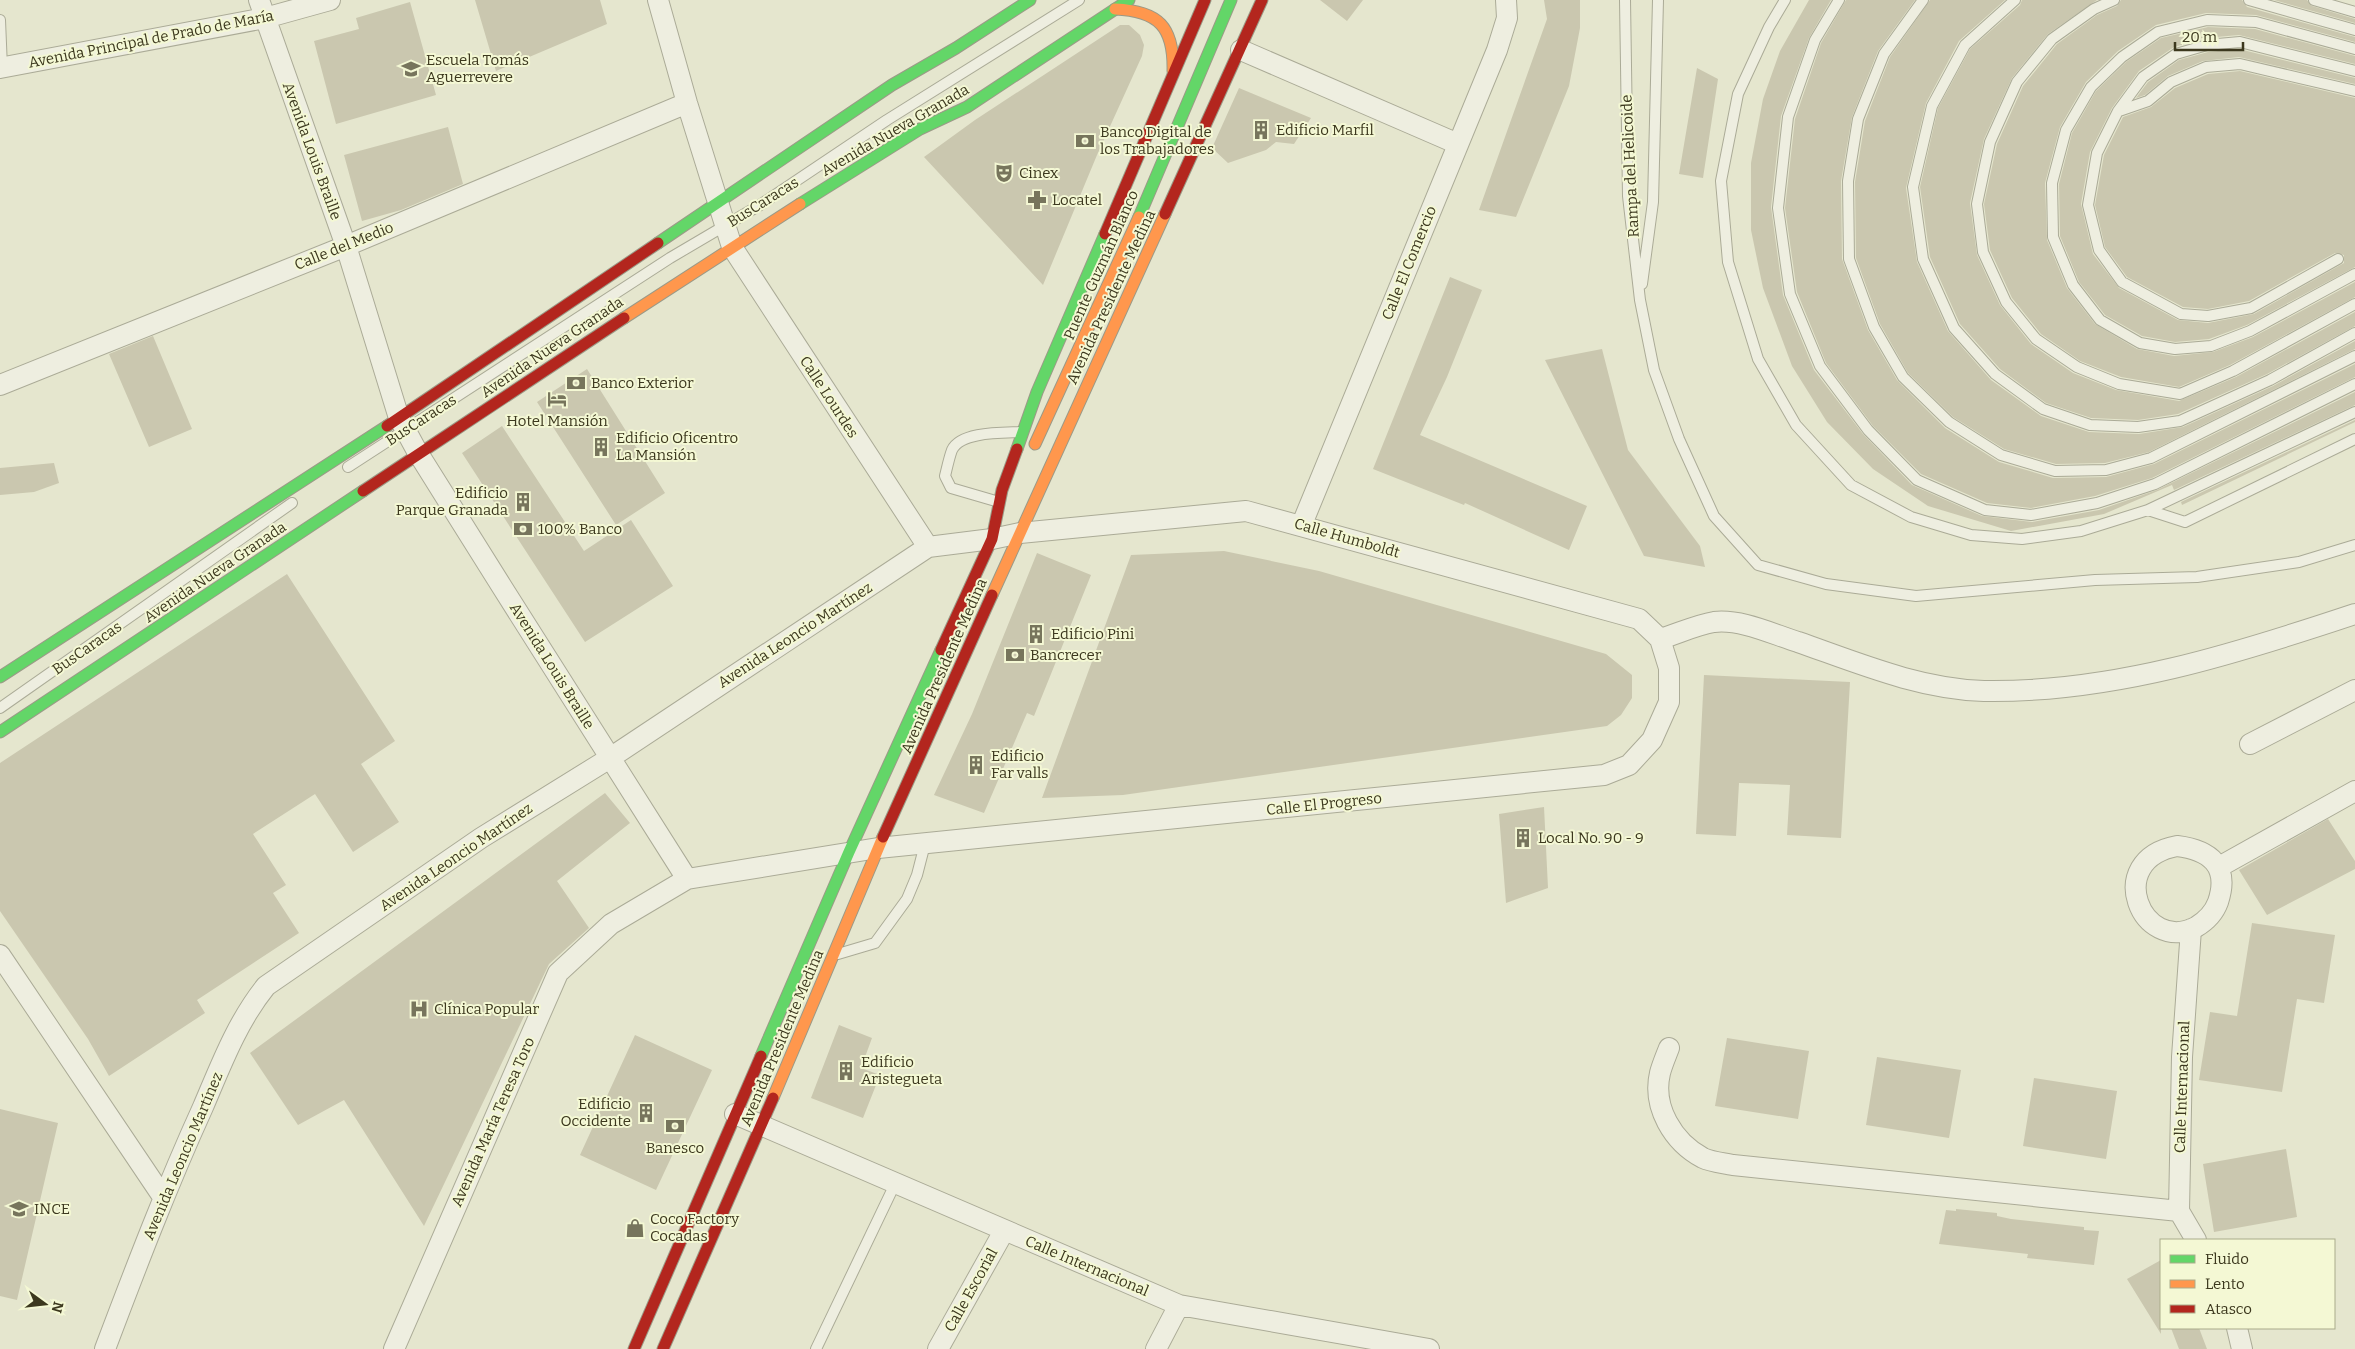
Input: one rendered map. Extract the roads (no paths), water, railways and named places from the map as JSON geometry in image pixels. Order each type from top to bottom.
[{"type":"street","name":"Avenida Principal de Prado de María","points":[[1,68],[262,9],[330,0]]},
{"type":"street","points":[[658,0],[687,104],[718,202]]},
{"type":"street","name":"Avenida Nueva Granada","points":[[0,677],[402,424],[718,202],[892,85],[956,48],[1030,0]]},
{"type":"street","name":"Avenida Nueva Granada","points":[[0,732],[418,453],[732,247],[920,129],[967,107],[1129,0]]},
{"type":"street","name":"Avenida Presidente Medina","points":[[634,1349],[734,1114],[849,852],[992,539],[999,502],[1037,392],[1205,0]]},
{"type":"street","name":"Puente Guzmán Blanco","points":[[1029,457],[1123,255],[1231,0]]},
{"type":"street","name":"Avenida Presidente Medina","points":[[662,1349],[762,1126],[878,848],[1262,0]]},
{"type":"street","name":"Calle El Comercio","points":[[1302,524],[1497,50],[1508,18],[1506,0]]},
{"type":"street","name":"Avenida Louis Braille","points":[[262,9],[346,246],[402,424],[418,453],[686,878]]},
{"type":"street","points":[[1116,9],[1142,12],[1164,24],[1173,48],[1173,76]]},
{"type":"street","points":[[1241,50],[1458,144]]},
{"type":"street","name":"Calle del Medio","points":[[0,385],[346,246],[687,104]]},
{"type":"street","name":"Calle Lourdes","points":[[718,202],[732,247],[928,547]]},
{"type":"street","points":[[972,640],[992,539],[1017,483]]},
{"type":"street","name":"Calle Humboldt","points":[[992,539],[1020,533],[1246,511],[1302,524],[1639,619],[1660,639]]},
{"type":"street","name":"Avenida Leoncio Martínez","points":[[105,1349],[163,1197],[235,1034],[250,1006],[266,986],[480,838],[610,758],[928,547],[992,539]]},
{"type":"street","points":[[1660,639],[1715,622],[1746,624],[1888,673],[1938,686],[1984,691],[2068,686],[2138,677],[2246,651],[2355,614]]},
{"type":"street","name":"Calle El Progreso","points":[[849,852],[1604,775],[1630,765],[1641,753],[1652,740],[1668,702],[1669,668],[1660,639]]},
{"type":"street","points":[[2250,744],[2355,690]]},
{"type":"street","points":[[2219,867],[2355,791]]},
{"type":"street","points":[[2177,846],[2205,853],[2219,867],[2222,879],[2218,901],[2212,913],[2203,923],[2191,929],[2177,931],[2162,928],[2150,921],[2140,909],[2136,895],[2136,880],[2141,866],[2151,855],[2164,848],[2177,846]]},
{"type":"street","name":"Avenida María Teresa Toro","points":[[394,1349],[558,973],[611,924],[686,878],[849,852]]},
{"type":"street","name":"Calle Internacional","points":[[2178,1211],[2182,1057],[2191,929]]},
{"type":"street","points":[[0,956],[163,1197]]},
{"type":"street","points":[[1669,1048],[1659,1074],[1659,1098],[1666,1121],[1678,1139],[1704,1158],[1733,1165],[2178,1211],[2195,1239]]},
{"type":"street","name":"Calle Internacional","points":[[734,1114],[1179,1305],[1429,1349]]},
{"type":"street","name":"Calle Escorial","points":[[938,1349],[1004,1231]]},
{"type":"street","points":[[1156,1349],[1179,1305]]},
{"type":"street","points":[[2236,1329],[2242,1349]]},
{"type":"lane","name":"BusCaracas","points":[[336,474],[402,424],[670,258],[760,205],[887,120],[1079,0]]},
{"type":"lane","name":"Rampa del Helicoide","points":[[1624,0],[1628,196],[1640,300]]},
{"type":"lane","name":"Rampa del Helicoide","points":[[1640,300],[1653,202],[1658,0]]},
{"type":"lane","points":[[1785,0],[1769,27],[1738,94],[1721,181],[1728,262],[1758,359],[1796,425],[1851,485],[1911,517],[1971,535],[2022,539],[2082,532],[2148,510],[2355,412]]},
{"type":"lane","points":[[1839,0],[1815,40],[1788,117],[1778,208],[1790,294],[1820,366],[1868,430],[1917,480],[1985,510],[2031,515],[2097,503],[2155,484],[2355,384]]},
{"type":"lane","points":[[1923,0],[1884,54],[1858,119],[1848,181],[1849,259],[1874,327],[1903,377],[1949,422],[2001,455],[2055,470],[2106,470],[2151,458],[2355,356]]},
{"type":"lane","points":[[2015,0],[1965,45],[1932,106],[1913,187],[1923,259],[1954,328],[1995,374],[2043,409],[2090,425],[2138,427],[2180,421],[2270,380],[2355,333]]},
{"type":"lane","points":[[2114,0],[2094,9],[2052,39],[2017,82],[1990,142],[1977,204],[1983,252],[2006,302],[2036,339],[2076,367],[2119,384],[2180,394],[2233,371],[2355,304]]},
{"type":"lane","points":[[2249,0],[2355,30]]},
{"type":"lane","points":[[2314,0],[2355,12]]},
{"type":"lane","points":[[0,20],[1,68]]},
{"type":"lane","points":[[2355,49],[2256,22],[2207,20],[2158,32],[2122,57],[2091,87],[2066,130],[2052,183],[2054,237],[2073,284],[2100,320],[2140,343],[2174,350],[2211,346],[2250,331],[2355,274]]},
{"type":"lane","points":[[2338,259],[2251,308],[2208,316],[2181,314],[2122,282],[2098,250],[2088,205],[2097,153],[2118,111],[2143,78],[2176,54],[2207,45],[2240,42],[2355,72]]},
{"type":"lane","points":[[2118,111],[2148,101],[2171,82],[2206,67],[2240,64],[2355,91]]},
{"type":"lane","points":[[1640,300],[1654,370],[1679,439],[1714,516],[1758,565],[1782,574],[1826,584],[1916,596],[2095,580],[2197,577],[2299,562],[2355,545]]},
{"type":"lane","points":[[999,502],[951,488],[945,476],[953,448],[965,438],[979,435],[1023,432]]},
{"type":"lane","points":[[2148,510],[2186,522],[2355,439]]},
{"type":"lane","name":"BusCaracas","points":[[0,708],[298,499]]},
{"type":"lane","points":[[833,956],[875,943],[907,899],[917,875],[925,844]]},
{"type":"lane","points":[[816,1349],[895,1184]]},
{"type":"place","name":"Escuela Tomás Aguerrevere","points":[[411,69]]},
{"type":"place","name":"Edificio Marfil","points":[[1261,130]]},
{"type":"place","name":"Banco Digital de los Trabajadores","points":[[1085,141]]},
{"type":"place","name":"Cinex","points":[[1004,173]]},
{"type":"place","name":"Locatel","points":[[1037,200]]},
{"type":"place","name":"Banco Exterior","points":[[576,383]]},
{"type":"place","name":"Hotel Mansión","points":[[557,399]]},
{"type":"place","name":"Edificio Oficentro La Mansión","points":[[601,447]]},
{"type":"place","name":"Edificio Parque Granada","points":[[523,502]]},
{"type":"place","name":"100% Banco","points":[[523,529]]},
{"type":"place","name":"Edificio Pini","points":[[1036,634]]},
{"type":"place","name":"Bancrecer","points":[[1015,655]]},
{"type":"place","name":"Edificio Far valls","points":[[976,765]]},
{"type":"place","name":"Local No. 90 - 9","points":[[1523,838]]},
{"type":"place","name":"Clínica Popular","points":[[419,1009]]},
{"type":"place","name":"Edificio Aristegueta","points":[[846,1071]]},
{"type":"place","name":"Edificio Occidente","points":[[646,1113]]},
{"type":"place","name":"Banesco","points":[[675,1126]]},
{"type":"place","name":"INCE","points":[[19,1209]]},
{"type":"place","name":"Coco Factory Cocadas","points":[[635,1228]]}]
